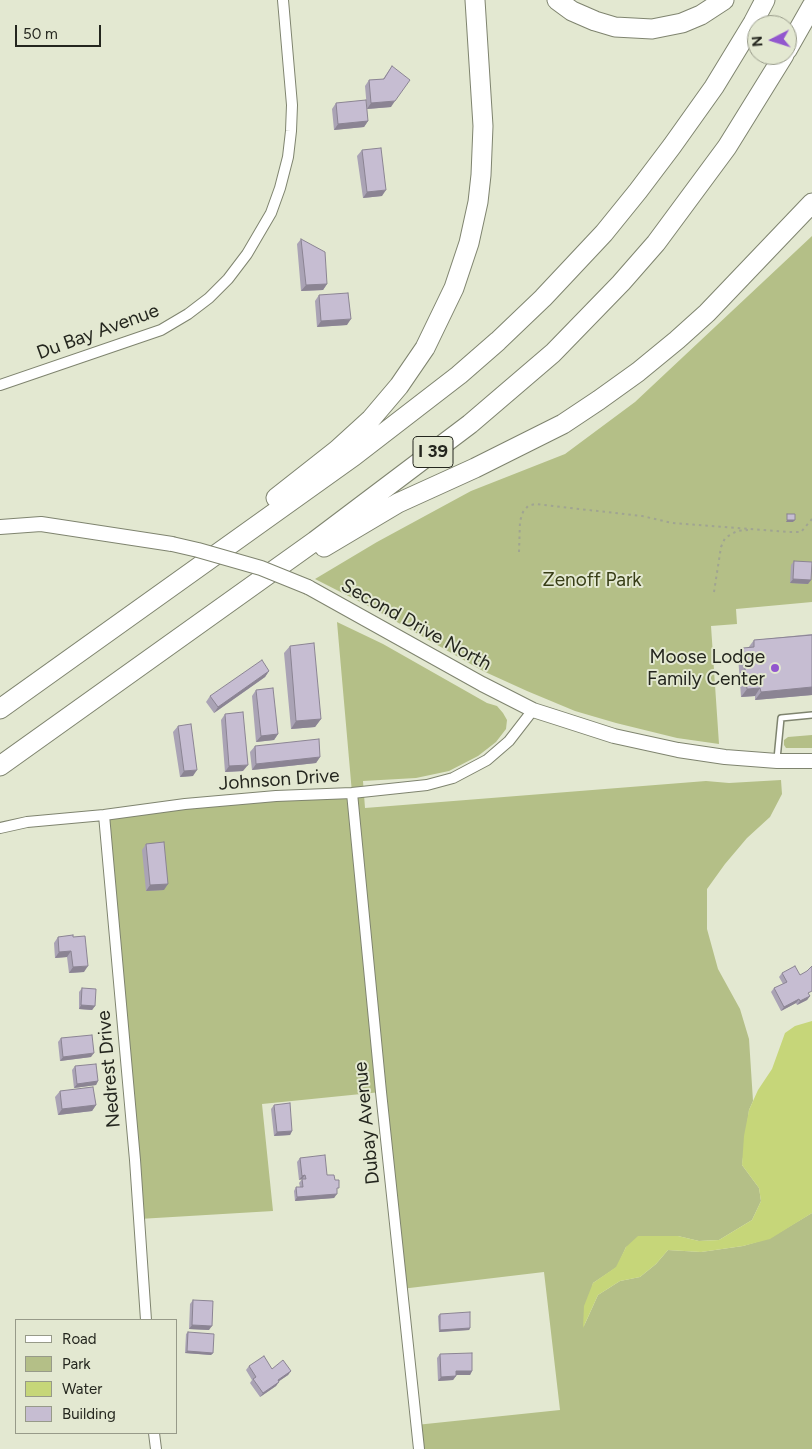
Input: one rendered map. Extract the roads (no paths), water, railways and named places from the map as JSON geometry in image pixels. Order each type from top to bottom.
[{"type":"highway","points":[[210,559],[228,534],[337,450],[371,419],[410,372],[441,318],[459,276],[469,243],[478,202],[481,175],[483,126],[475,0]]},
{"type":"highway","points":[[557,0],[572,11],[608,25],[652,30],[682,23],[701,15],[724,0]]},
{"type":"highway","name":"I 39","points":[[0,709],[354,456],[460,375],[543,298],[604,233],[672,146],[714,87],[765,0]]},
{"type":"highway","points":[[797,32],[812,6]]},
{"type":"highway","name":"I 39","points":[[0,766],[278,567],[470,424],[553,352],[621,283],[656,244],[727,147],[778,65]]},
{"type":"highway","points":[[278,567],[308,556],[398,503],[531,441],[563,424],[599,400],[638,372],[707,313],[812,203]]},
{"type":"street","name":"Du Bay Avenue","points":[[0,385],[161,330],[188,314],[209,298],[228,279],[248,254],[271,213],[280,188],[292,131],[292,105],[282,0]]},
{"type":"street","name":"Second Drive North","points":[[0,527],[41,524],[172,544],[261,568],[308,587],[482,684],[533,710],[643,744],[725,757],[777,761],[812,761]]},
{"type":"street","name":"Johnson Drive","points":[[0,828],[27,822],[104,815],[185,804],[249,798],[352,793],[427,785],[453,778],[487,760],[509,741],[533,710]]},
{"type":"street","name":"Dubay Avenue","points":[[352,793],[419,1449]]},
{"type":"street","name":"Nedrest Drive","points":[[104,815],[135,1160],[146,1319]]},
{"type":"street","points":[[154,1434],[156,1449]]},
{"type":"lane","points":[[777,761],[781,718],[812,715]]},
{"type":"water","points":[[812,1021],[812,1213],[770,1239],[743,1246],[701,1252],[668,1250],[656,1264],[640,1277],[620,1281],[598,1295],[583,1328],[584,1306],[593,1283],[616,1267],[626,1247],[638,1236],[678,1236],[699,1241],[719,1240],[752,1220],[761,1201],[759,1188],[742,1165],[744,1136],[749,1110],[758,1090],[772,1069],[785,1033],[795,1026]]},
{"type":"place","name":"Moose Lodge Family Center","points":[[775,668]]},
{"type":"park label","name":"Zenoff Park","points":[[592,580]]}]
